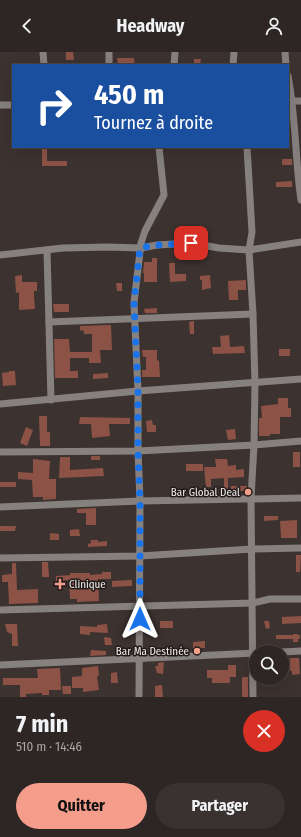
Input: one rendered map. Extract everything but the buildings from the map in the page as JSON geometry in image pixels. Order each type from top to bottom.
[{"type":"street","points":[[43,52],[44,64]]},
{"type":"street","points":[[109,52],[109,64]]},
{"type":"street","points":[[174,52],[174,64]]},
{"type":"street","points":[[233,64],[234,52]]},
{"type":"street","points":[[285,52],[286,64]]},
{"type":"street","points":[[289,88],[301,200]]},
{"type":"street","points":[[290,101],[301,101]]},
{"type":"street","points":[[0,105],[12,105]]},
{"type":"street","points":[[139,697],[140,501],[138,391],[134,303],[140,248],[145,231],[164,195],[159,148]]},
{"type":"street","points":[[247,148],[252,232],[249,250],[255,384],[251,498],[252,603],[254,645]]},
{"type":"street","points":[[0,255],[63,248],[140,248],[157,245],[191,243],[218,248],[249,250],[301,242]]},
{"type":"street","points":[[47,250],[51,400]]},
{"type":"street","points":[[49,322],[253,314]]},
{"type":"street","points":[[0,404],[138,391],[255,384],[301,379]]},
{"type":"street","points":[[0,452],[138,451],[301,441]]},
{"type":"street","points":[[0,507],[140,501],[301,498]]},
{"type":"street","points":[[0,558],[140,556],[252,549],[301,548]]},
{"type":"street","points":[[0,610],[252,603],[270,600],[301,599]]},
{"type":"street","points":[[289,652],[301,651]]},
{"type":"street","points":[[0,665],[249,654]]},
{"type":"street","points":[[253,697],[254,685]]},
{"type":"place","name":"Bar Global Deal","points":[[248,492]]},
{"type":"place","name":"Clinique","points":[[60,584]]},
{"type":"place","name":"Bar Ma Destinée","points":[[197,651]]},
{"type":"route","points":[[140,619],[138,391],[134,303],[140,248],[157,245],[191,243]]}]
